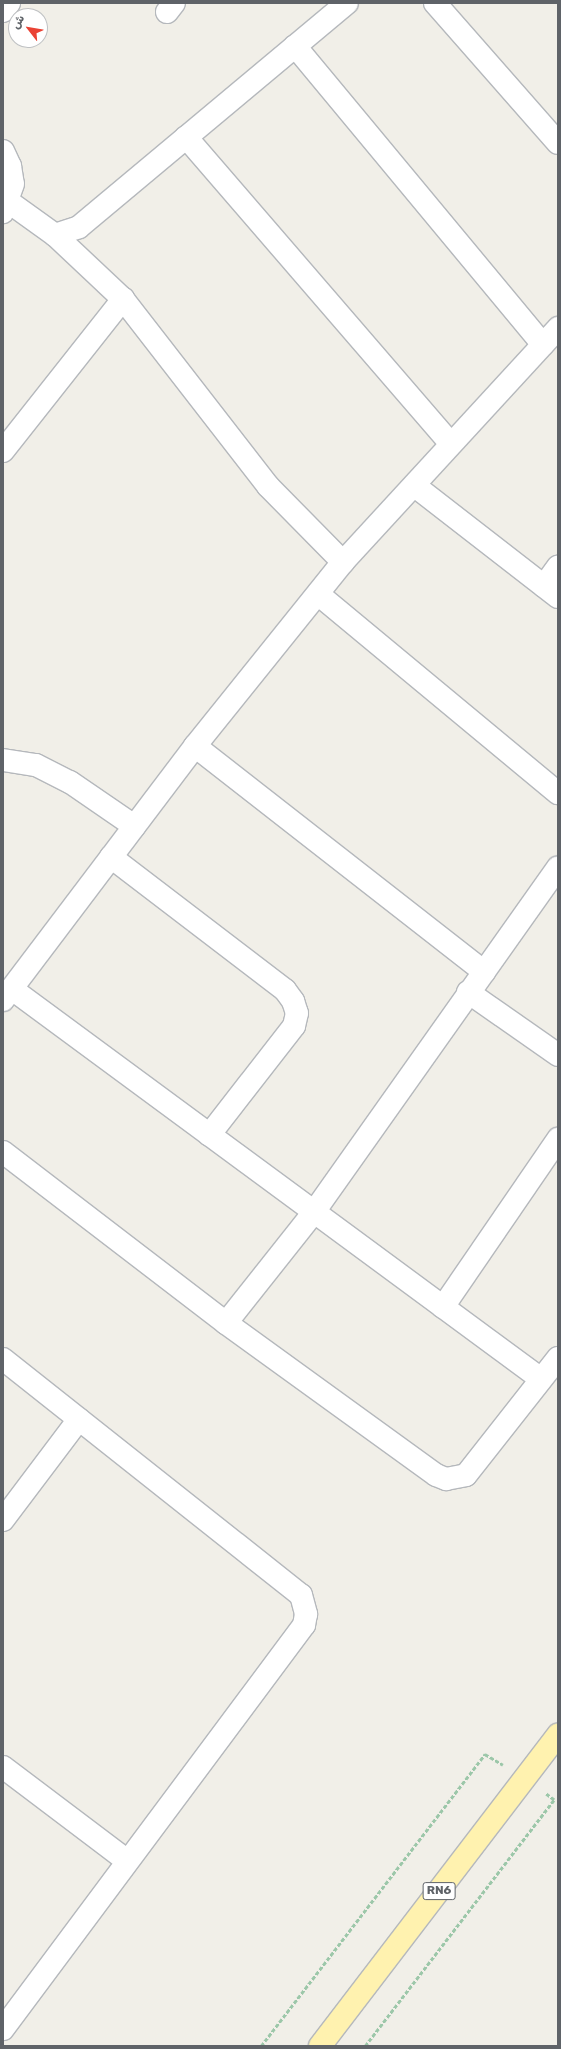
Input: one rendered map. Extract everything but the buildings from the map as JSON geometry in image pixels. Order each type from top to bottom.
[{"type":"main road","name":"RN6","points":[[320,2046],[558,1735]]},
{"type":"street","points":[[3,11],[9,3]]},
{"type":"street","points":[[55,235],[79,228],[347,3]]},
{"type":"street","points":[[435,3],[558,143]]},
{"type":"street","points":[[295,46],[543,345]]},
{"type":"street","points":[[186,137],[450,443]]},
{"type":"street","points":[[3,151],[10,166],[13,184],[6,207],[55,235],[123,300],[268,486],[343,562]]},
{"type":"street","points":[[3,451],[123,300]]},
{"type":"street","points":[[541,1379],[209,1135],[8,994],[195,746],[343,562],[415,486],[450,443],[558,328]]},
{"type":"street","points":[[415,486],[551,592],[558,568]]},
{"type":"street","points":[[318,594],[558,793]]},
{"type":"street","points":[[195,746],[484,972]]},
{"type":"street","points":[[3,760],[36,765],[70,782],[134,826]]},
{"type":"street","points":[[112,857],[285,990],[293,1001],[297,1012],[294,1026],[209,1135]]},
{"type":"street","points":[[226,1323],[314,1212],[468,992],[484,972],[558,868]]},
{"type":"street","points":[[468,992],[558,1055]]},
{"type":"street","points":[[443,1307],[558,1139]]},
{"type":"street","points":[[3,1152],[226,1323],[446,1479],[466,1475],[558,1358]]},
{"type":"street","points":[[3,1359],[301,1595],[306,1605],[304,1625],[126,1860],[3,2028]]},
{"type":"street","points":[[3,1520],[79,1419]]},
{"type":"street","points":[[3,1767],[126,1860]]}]
